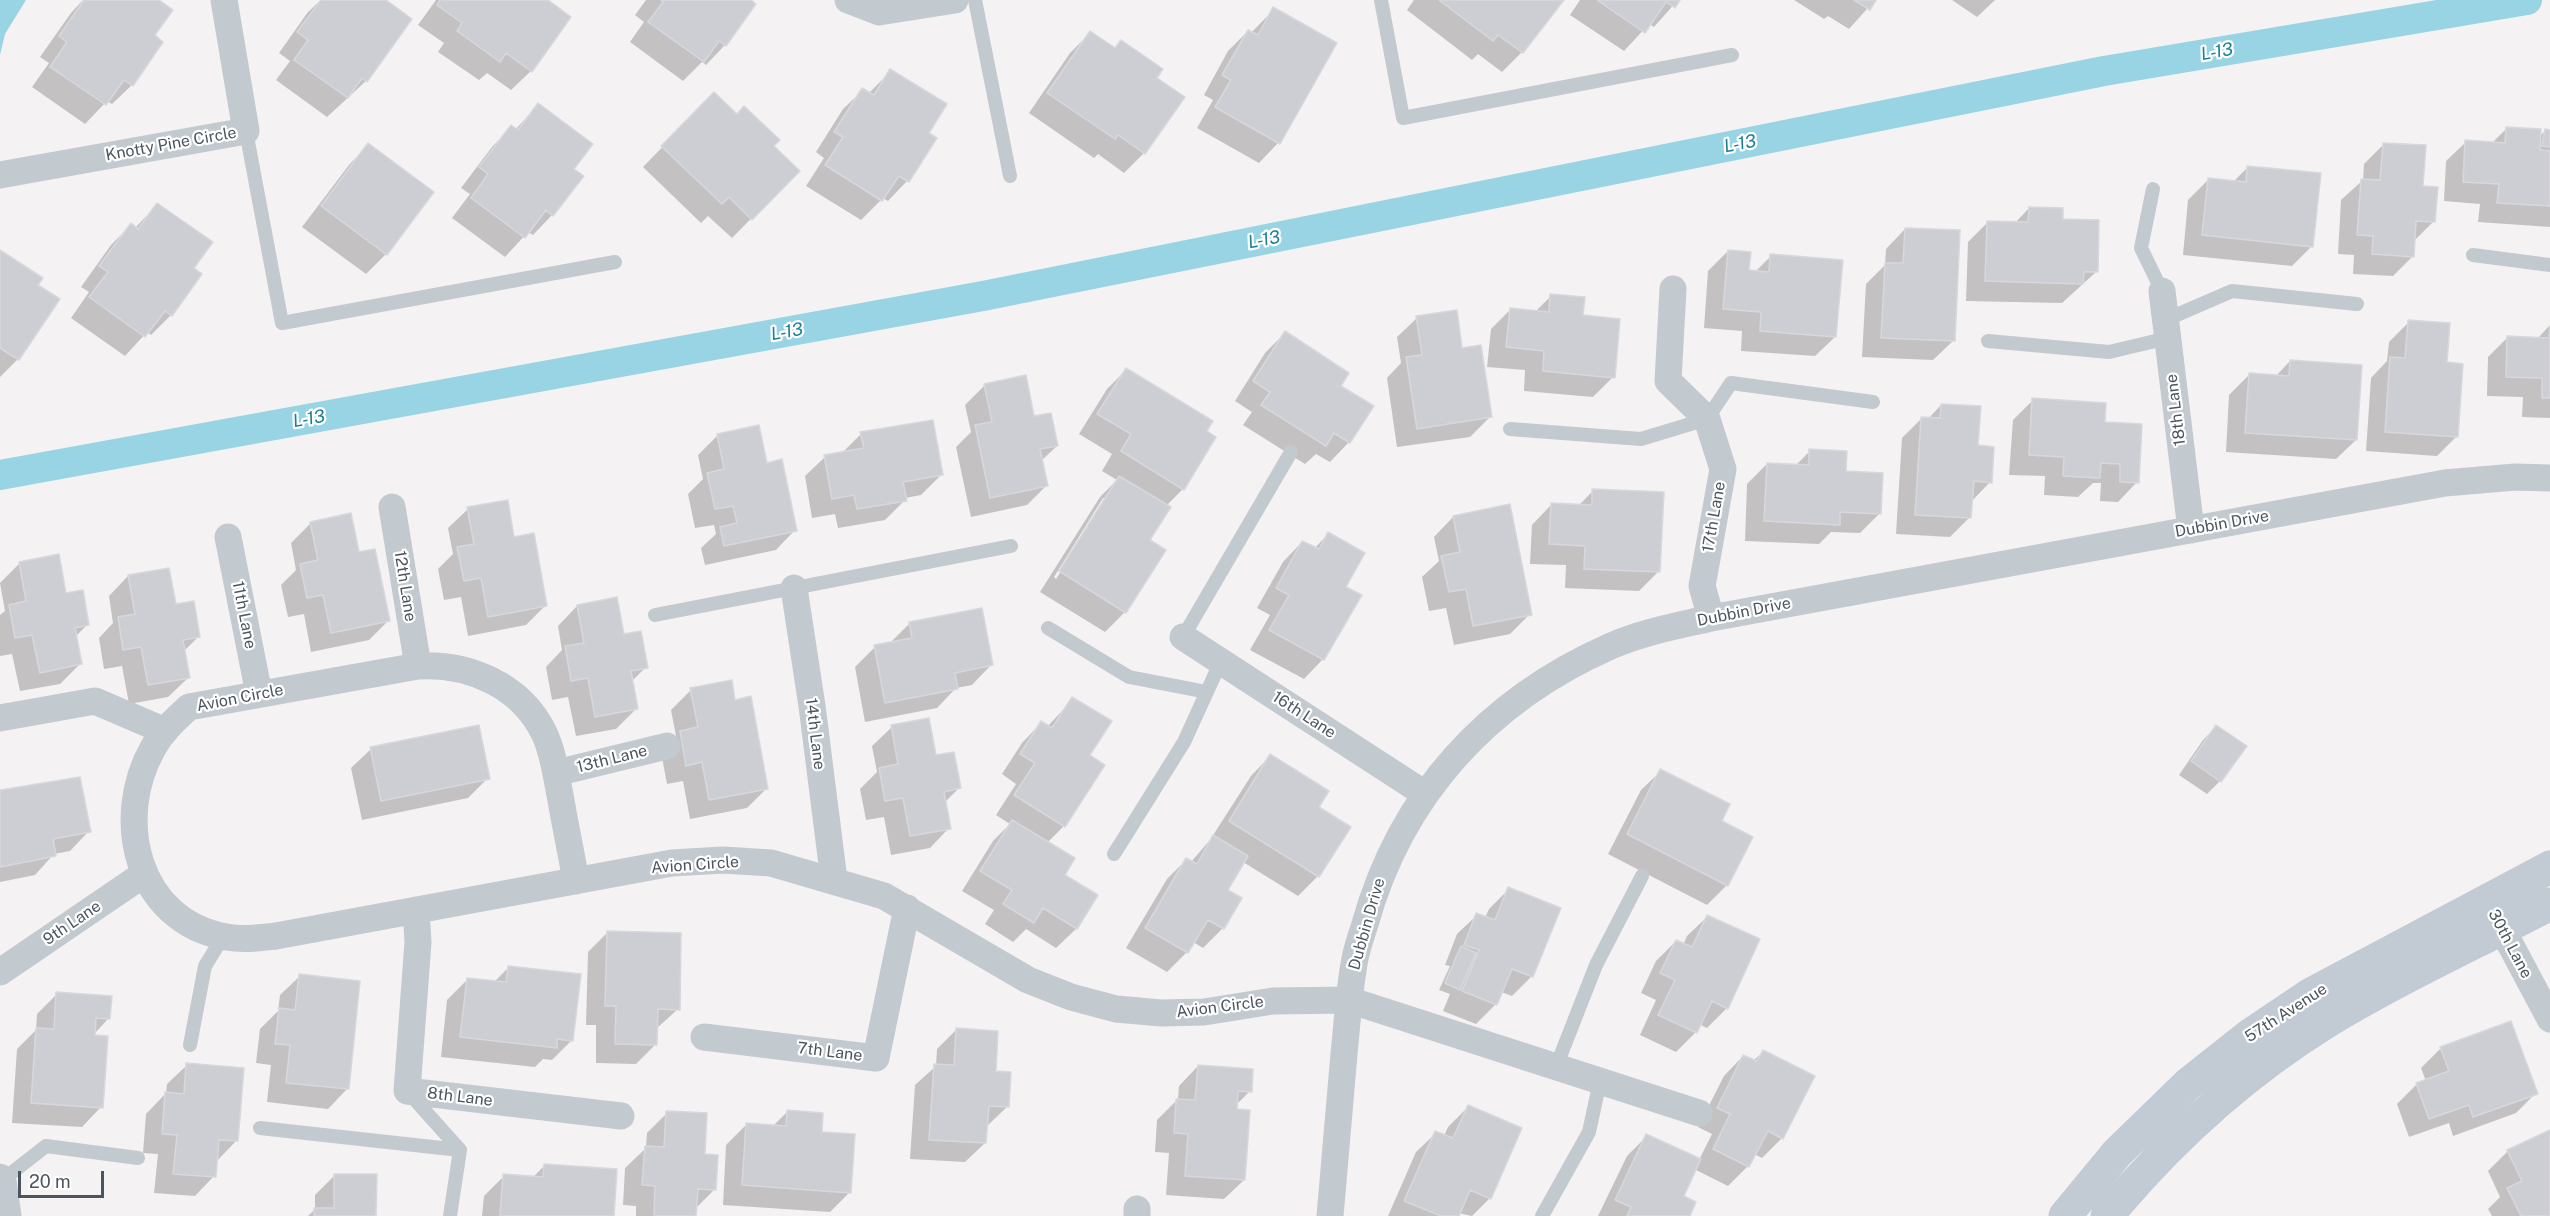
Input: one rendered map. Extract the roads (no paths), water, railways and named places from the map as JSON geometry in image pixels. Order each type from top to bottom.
[{"type":"street","name":"Knotty Pine Circle","points":[[0,175],[246,131],[224,0]]},
{"type":"street","points":[[848,0],[879,12],[955,0]]},
{"type":"street","name":"17th Lane","points":[[1673,289],[1668,381],[1707,419],[1722,468],[1702,586],[1711,618]]},
{"type":"street","name":"18th Lane","points":[[2162,291],[2191,530]]},
{"type":"street","name":"Dubbin Drive","points":[[1330,1216],[1354,962],[1376,885],[1401,831],[1425,794],[1451,761],[1493,718],[1541,682],[1611,646],[1649,632],[1711,618],[2445,483],[2515,477],[2550,478]]},
{"type":"street","name":"12th Lane","points":[[392,507],[418,666]]},
{"type":"street","name":"11th Lane","points":[[228,537],[260,694]]},
{"type":"street","name":"14th Lane","points":[[794,588],[812,706],[834,880]]},
{"type":"street","name":"16th Lane","points":[[1183,637],[1425,794]]},
{"type":"street","name":"Avion Circle","points":[[576,881],[556,773],[544,733],[517,698],[500,685],[480,675],[438,665],[418,666],[189,707],[165,731],[143,768],[136,790],[133,813],[137,855],[144,874],[162,900],[185,921],[223,937],[244,939],[276,936],[576,881],[672,863],[723,860],[771,864],[884,896],[1028,980],[1071,997],[1116,1009],[1161,1013],[1193,1012],[1273,1001],[1349,1000],[1699,1113]]},
{"type":"street","points":[[0,718],[94,701],[165,731]]},
{"type":"street","name":"13th Lane","points":[[556,773],[668,746]]},
{"type":"street","name":"57th Avenue","points":[[2065,1216],[2125,1145],[2188,1084],[2250,1035],[2321,988],[2550,867]]},
{"type":"street","name":"9th Lane","points":[[0,972],[144,874]]},
{"type":"street","name":"30th Lane","points":[[2487,901],[2550,1019]]},
{"type":"street","name":"57th Avenue","points":[[2107,1216],[2141,1175],[2209,1109],[2269,1061],[2328,1022],[2395,984],[2550,904]]},
{"type":"street","name":"7th Lane","points":[[704,1037],[876,1058],[907,908]]},
{"type":"street","name":"8th Lane","points":[[416,910],[418,942],[407,1091],[621,1116]]},
{"type":"street","points":[[1,1180],[8,1216]]},
{"type":"lane","points":[[975,0],[1010,176]]},
{"type":"lane","points":[[1382,0],[1403,118],[1732,55]]},
{"type":"lane","points":[[246,131],[282,323],[615,262]]},
{"type":"lane","points":[[2153,189],[2141,248],[2162,291]]},
{"type":"lane","points":[[2473,255],[2550,265]]},
{"type":"lane","points":[[1988,340],[2109,352],[2166,329],[2232,291],[2357,304]]},
{"type":"lane","points":[[1510,429],[1641,439],[1707,419],[1731,383],[1873,402]]},
{"type":"lane","points":[[1183,637],[1291,452]]},
{"type":"lane","points":[[656,615],[1011,546]]},
{"type":"lane","points":[[1048,628],[1129,677],[1207,692]]},
{"type":"lane","points":[[1114,854],[1184,742],[1221,661]]},
{"type":"lane","points":[[1556,1067],[1596,965],[1642,876]]},
{"type":"lane","points":[[190,1045],[205,966],[223,937]]},
{"type":"lane","points":[[1542,1216],[1589,1132],[1600,1081]]},
{"type":"lane","points":[[407,1091],[460,1150]]},
{"type":"lane","points":[[260,1128],[460,1150]]},
{"type":"lane","points":[[1,1180],[46,1146],[138,1158]]},
{"type":"lane","points":[[450,1216],[460,1150]]},
{"type":"water","points":[[0,0],[26,0],[5,34],[0,55]]},
{"type":"waterway","name":"L-13","points":[[0,475],[983,296],[2104,71],[2527,0]]}]
